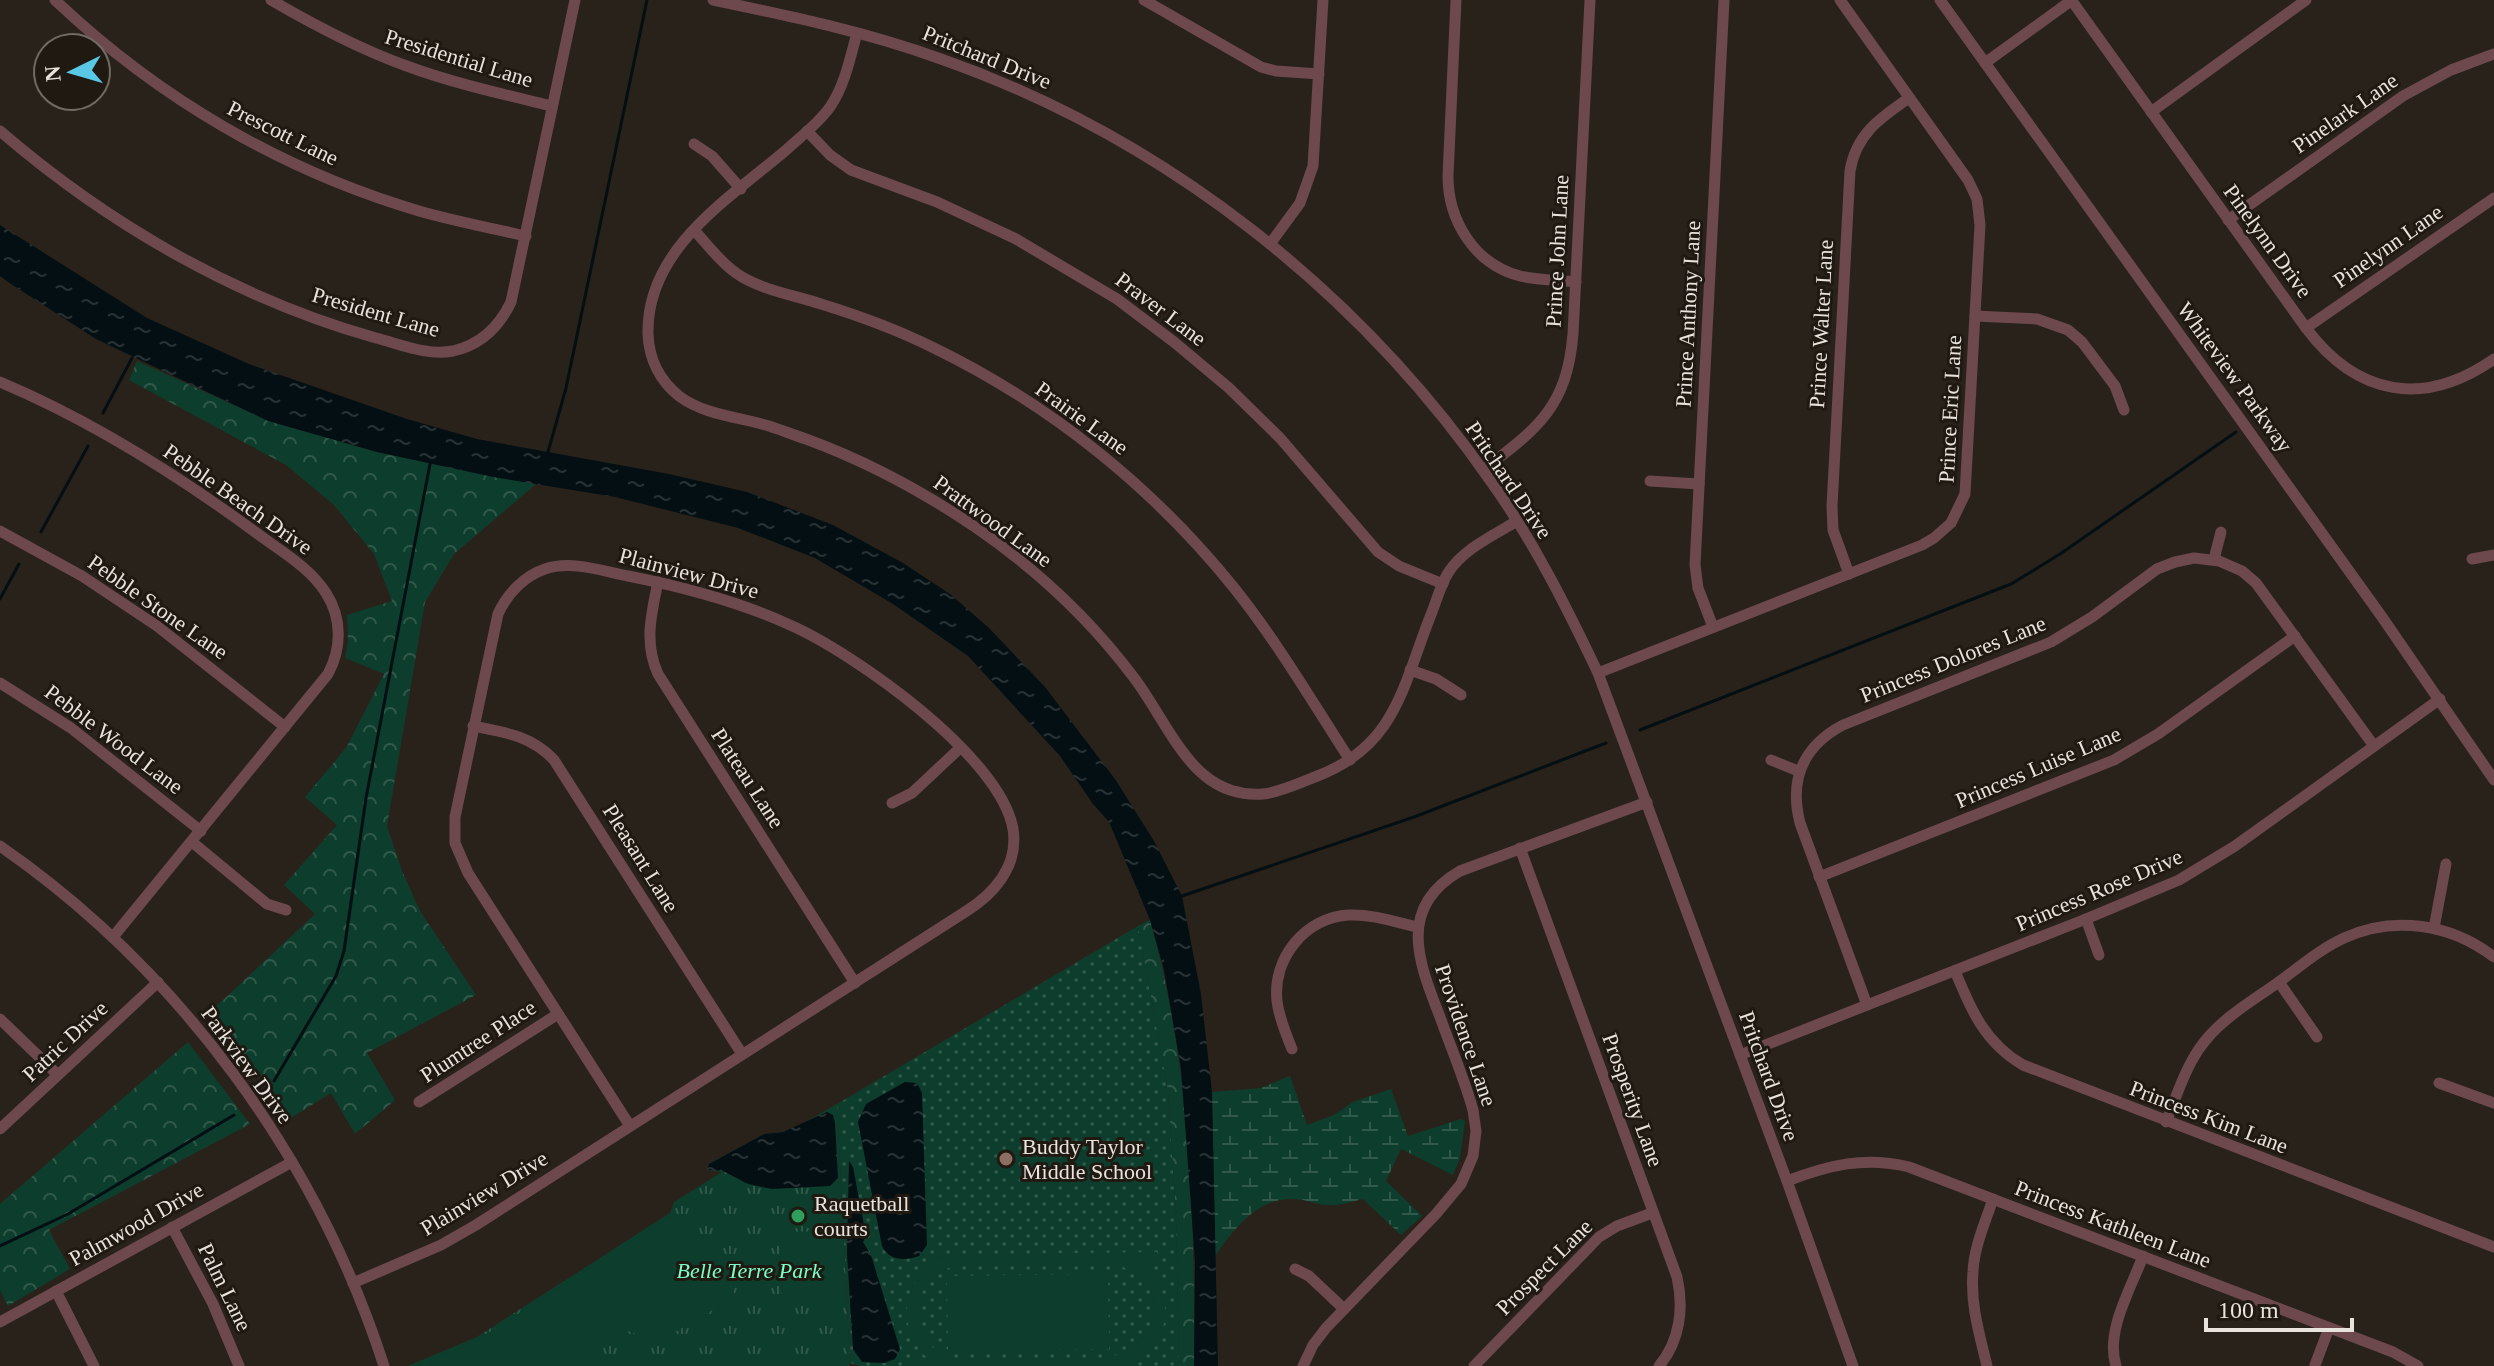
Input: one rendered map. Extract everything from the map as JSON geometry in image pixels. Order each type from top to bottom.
[{"type":"street","name":"Prescott Lane","points":[[55,0],[96,38],[149,79],[204,116],[261,148],[387,201],[526,236]]},
{"type":"street","name":"Presidential Lane","points":[[271,0],[334,35],[403,65],[481,89],[552,106]]},
{"type":"street","name":"President Lane","points":[[0,131],[101,209],[193,263],[294,310],[357,332],[421,350],[454,351],[482,339],[495,328],[507,311],[514,293],[575,0]]},
{"type":"street","name":"Pritchard Drive","points":[[713,0],[857,33],[944,60],[1053,106],[1149,158],[1210,198],[1270,244],[1358,323],[1430,402],[1483,470],[1517,521],[1598,673],[1853,1366]]},
{"type":"street","points":[[1144,0],[1261,67],[1319,74]]},
{"type":"street","points":[[1270,244],[1300,203],[1309,183],[1314,157],[1323,0]]},
{"type":"street","points":[[1456,0],[1448,176],[1449,196],[1456,219],[1475,248],[1502,268],[1525,277],[1576,282]]},
{"type":"street","name":"Prince John Lane","points":[[1483,470],[1532,432],[1544,418],[1558,396],[1571,356],[1590,0]]},
{"type":"street","name":"Prince Anthony Lane","points":[[1713,627],[1695,574],[1724,0]]},
{"type":"street","name":"Prince Eric Lane","points":[[1598,673],[1928,542],[1951,523],[1965,494],[1980,225],[1977,199],[1962,171],[1840,0]]},
{"type":"street","name":"Whiteview Parkway","points":[[1940,0],[2440,699],[2494,780]]},
{"type":"street","points":[[1985,63],[2072,0]]},
{"type":"street","name":"Pinelynn Drive","points":[[2072,0],[2306,328],[2342,367],[2371,382],[2393,387],[2423,388],[2445,385],[2494,359]]},
{"type":"street","points":[[2151,112],[2306,0]]},
{"type":"street","name":"Prattwood Lane","points":[[857,33],[844,80],[826,112],[694,230],[668,260],[659,279],[649,319],[650,350],[661,376],[678,395],[706,410],[768,426],[860,461],[929,497],[991,538],[1045,582],[1113,652],[1136,679],[1200,772],[1218,785],[1238,792],[1265,794],[1328,772],[1374,741],[1391,717],[1443,584],[1453,566],[1467,553],[1517,521]]},
{"type":"street","name":"Pinelark Lane","points":[[2228,220],[2403,96],[2451,70],[2494,54]]},
{"type":"street","name":"Prince Walter Lane","points":[[1849,574],[1833,530],[1832,506],[1850,171],[1855,149],[1864,134],[1885,114],[1909,98]]},
{"type":"street","name":"Praver Lane","points":[[807,131],[830,155],[851,170],[937,202],[1016,239],[1117,299],[1229,388],[1280,438],[1378,552],[1399,566],[1443,584]]},
{"type":"street","points":[[694,144],[712,156],[741,189]]},
{"type":"street","name":"Pinelynn Lane","points":[[2306,328],[2494,198]]},
{"type":"street","name":"Prairie Lane","points":[[694,230],[744,278],[866,319],[934,348],[1012,391],[1104,457],[1179,526],[1236,591],[1285,659],[1350,760]]},
{"type":"street","points":[[1975,316],[2037,319],[2074,334],[2115,386],[2124,410]]},
{"type":"street","name":"Pebble Beach Drive","points":[[0,382],[145,458],[241,522],[316,580],[334,610],[338,627],[337,652],[328,674],[113,937]]},
{"type":"street","points":[[1650,481],[1699,484]]},
{"type":"street","name":"Pebble Stone Lane","points":[[0,531],[82,576],[157,626],[193,651],[285,727]]},
{"type":"street","points":[[2221,532],[2214,559],[2231,565],[2252,579],[2374,746]]},
{"type":"street","points":[[2472,559],[2494,555]]},
{"type":"street","name":"Princess Dolores Lane","points":[[1798,771],[1814,745],[1843,725],[2051,642],[2169,564],[2189,558],[2214,559]]},
{"type":"street","name":"Plainview Drive","points":[[353,1283],[441,1245],[476,1225],[979,904],[1005,874],[1013,851],[1011,820],[994,788],[960,748],[897,690],[816,638],[737,603],[658,582],[565,566],[545,569],[526,579],[508,596],[496,620],[455,817],[456,849],[468,873],[630,1126]]},
{"type":"street","name":"Plateau Lane","points":[[658,582],[649,641],[658,674],[855,983]]},
{"type":"street","name":"Princess Luise Lane","points":[[1819,877],[2114,760],[2158,734],[2295,636]]},
{"type":"street","points":[[1410,670],[1436,679],[1461,695]]},
{"type":"street","name":"Pebble Wood Lane","points":[[0,683],[71,728],[201,831]]},
{"type":"street","name":"Princess Rose Drive","points":[[1740,1055],[2164,887],[2206,865],[2440,699]]},
{"type":"street","name":"Pleasant Lane","points":[[473,726],[528,739],[554,760],[742,1054]]},
{"type":"street","points":[[892,803],[912,793],[960,748]]},
{"type":"street","points":[[1771,760],[1798,771],[1797,814],[1867,1005]]},
{"type":"street","points":[[1292,1049],[1278,1010],[1277,983],[1285,958],[1300,937],[1319,923],[1349,915],[1417,927],[1427,902],[1444,882],[1460,871],[1647,802]]},
{"type":"street","points":[[192,842],[267,904],[286,910]]},
{"type":"street","name":"Parkview Drive","points":[[0,846],[68,897],[158,982],[247,1094],[292,1162],[320,1214],[353,1283],[384,1366]]},
{"type":"street","name":"Prosperity Lane","points":[[1520,848],[1674,1266],[1681,1297],[1675,1337],[1659,1366]]},
{"type":"street","points":[[2434,928],[2446,864]]},
{"type":"street","points":[[2086,919],[2099,955]]},
{"type":"street","points":[[2166,1122],[2191,1062],[2203,1043],[2227,1019],[2326,948],[2352,935],[2390,926],[2434,928],[2469,940],[2494,957]]},
{"type":"street","name":"Providence Lane","points":[[1303,1366],[1319,1336],[1447,1202],[1466,1175],[1473,1156],[1476,1131],[1473,1110],[1420,964],[1417,927]]},
{"type":"street","name":"Princess Kim Lane","points":[[1955,971],[1975,1019],[1989,1038],[2008,1056],[2040,1073],[2494,1247]]},
{"type":"street","name":"Patric Drive","points":[[0,1129],[158,982]]},
{"type":"street","points":[[2279,982],[2317,1037]]},
{"type":"street","name":"Plumtree Place","points":[[419,1102],[558,1014]]},
{"type":"street","points":[[0,1019],[58,1075]]},
{"type":"street","points":[[2439,1083],[2494,1103]]},
{"type":"street","name":"Princess Kathleen Lane","points":[[1787,1181],[1832,1165],[1866,1161],[1919,1171],[2401,1355],[2418,1366]]},
{"type":"street","name":"Palmwood Drive","points":[[0,1322],[292,1162]]},
{"type":"street","points":[[1987,1366],[1974,1300],[1973,1272],[1977,1246],[1993,1199]]},
{"type":"street","name":"Prospect Lane","points":[[1474,1366],[1594,1242],[1611,1229],[1652,1213]]},
{"type":"street","name":"Palm Lane","points":[[172,1227],[213,1304],[239,1366]]},
{"type":"street","points":[[2116,1366],[2114,1334],[2143,1256]]},
{"type":"street","points":[[1295,1269],[1314,1280],[1344,1309]]},
{"type":"street","points":[[56,1291],[94,1366]]},
{"type":"street","points":[[2315,1365],[2329,1328]]},
{"type":"green space","points":[[137,361],[269,421],[377,452],[536,484],[454,554],[425,602],[387,826],[420,911],[476,995],[367,1053],[395,1100],[355,1134],[331,1093],[286,1121],[272,1089],[208,1014],[315,914],[284,885],[337,825],[305,797],[346,748],[384,674],[345,658],[347,615],[392,601],[374,554],[334,505],[286,465],[129,380]]},
{"type":"green space","points":[[1150,920],[1174,1029],[1188,1141],[1194,1366],[1179,1366],[1176,1215],[1168,1090],[1138,926]]},
{"type":"green space","name":"Buddy Taylor Middle School","points":[[1138,926],[1168,1090],[1176,1215],[1179,1366],[860,1366],[850,1363],[837,1104]]},
{"type":"green space","points":[[188,1042],[250,1124],[49,1230],[70,1269],[8,1306],[0,1290],[0,1204]]},
{"type":"green space","points":[[1290,1076],[1307,1125],[1334,1115],[1353,1102],[1391,1089],[1408,1136],[1461,1119],[1465,1121],[1460,1158],[1453,1175],[1401,1149],[1386,1181],[1422,1216],[1401,1235],[1363,1199],[1331,1205],[1298,1199],[1281,1200],[1258,1209],[1248,1217],[1215,1256],[1212,1092],[1261,1088]]},
{"type":"green space","name":"Belle Terre Park","points":[[837,1104],[850,1366],[408,1366],[477,1337],[670,1213],[674,1202],[722,1172],[707,1170],[709,1164],[764,1134],[783,1132]]},
{"type":"green space","points":[[669,1217],[692,1220],[736,1296],[677,1331],[648,1340],[629,1331],[610,1335],[558,1366],[432,1366],[429,1359],[482,1337]]},
{"type":"green space","points":[[834,1231],[836,1300],[782,1301],[780,1232]]},
{"type":"green space","points":[[1157,1252],[1157,1263],[1143,1263],[1154,1276],[1165,1305],[1160,1335],[1141,1359],[1125,1366],[912,1366],[915,1361],[930,1360],[920,1350],[909,1326],[907,1313],[912,1288],[929,1266],[927,1258]],"holes":[[[1114,1264],[1134,1273],[1146,1285],[1153,1299],[1154,1314],[1149,1329],[1138,1342],[1123,1352],[1102,1358],[954,1359],[937,1351],[925,1339],[919,1324],[918,1308],[922,1293],[931,1280],[944,1270],[962,1265]]]},
{"type":"green space","points":[[1108,1274],[1109,1349],[948,1351],[947,1276]]},
{"type":"water","points":[[0,225],[147,318],[249,364],[407,419],[477,439],[669,474],[747,492],[833,525],[903,563],[950,594],[989,628],[1045,687],[1115,779],[1154,841],[1182,896],[1201,994],[1212,1092],[1218,1366],[1194,1366],[1195,1262],[1181,1069],[1164,970],[1150,920],[1109,822],[1060,756],[968,656],[893,604],[815,558],[738,528],[615,497],[493,477],[377,452],[268,421],[96,339],[8,282],[0,276]]},
{"type":"water","points":[[905,1082],[917,1083],[922,1093],[927,1245],[919,1256],[908,1259],[889,1255],[882,1246],[858,1122],[866,1104]]},
{"type":"water","points":[[827,1112],[833,1115],[835,1123],[838,1178],[830,1186],[772,1189],[748,1184],[723,1171],[707,1170],[709,1164],[764,1134],[783,1132]]},
{"type":"water","points":[[849,1161],[853,1167],[866,1236],[863,1242],[871,1255],[900,1349],[895,1359],[884,1363],[862,1362],[853,1349],[847,1253]]},
{"type":"waterway","points":[[548,452],[566,388],[647,0]]},
{"type":"waterway","points":[[103,413],[132,358]]},
{"type":"waterway","points":[[1640,730],[2011,584],[2060,554],[2236,432]]},
{"type":"waterway","points":[[41,532],[88,446]]},
{"type":"waterway","points":[[274,1081],[336,976],[344,951],[366,798],[430,464]]},
{"type":"waterway","points":[[0,599],[19,564]]},
{"type":"waterway","points":[[1182,896],[1414,817],[1606,743]]},
{"type":"waterway","points":[[0,1246],[68,1214],[234,1115]]},
{"type":"place","name":"Buddy Taylor Middle School","points":[[1006,1159]]},
{"type":"place","name":"Raquetball courts","points":[[798,1216]]}]
